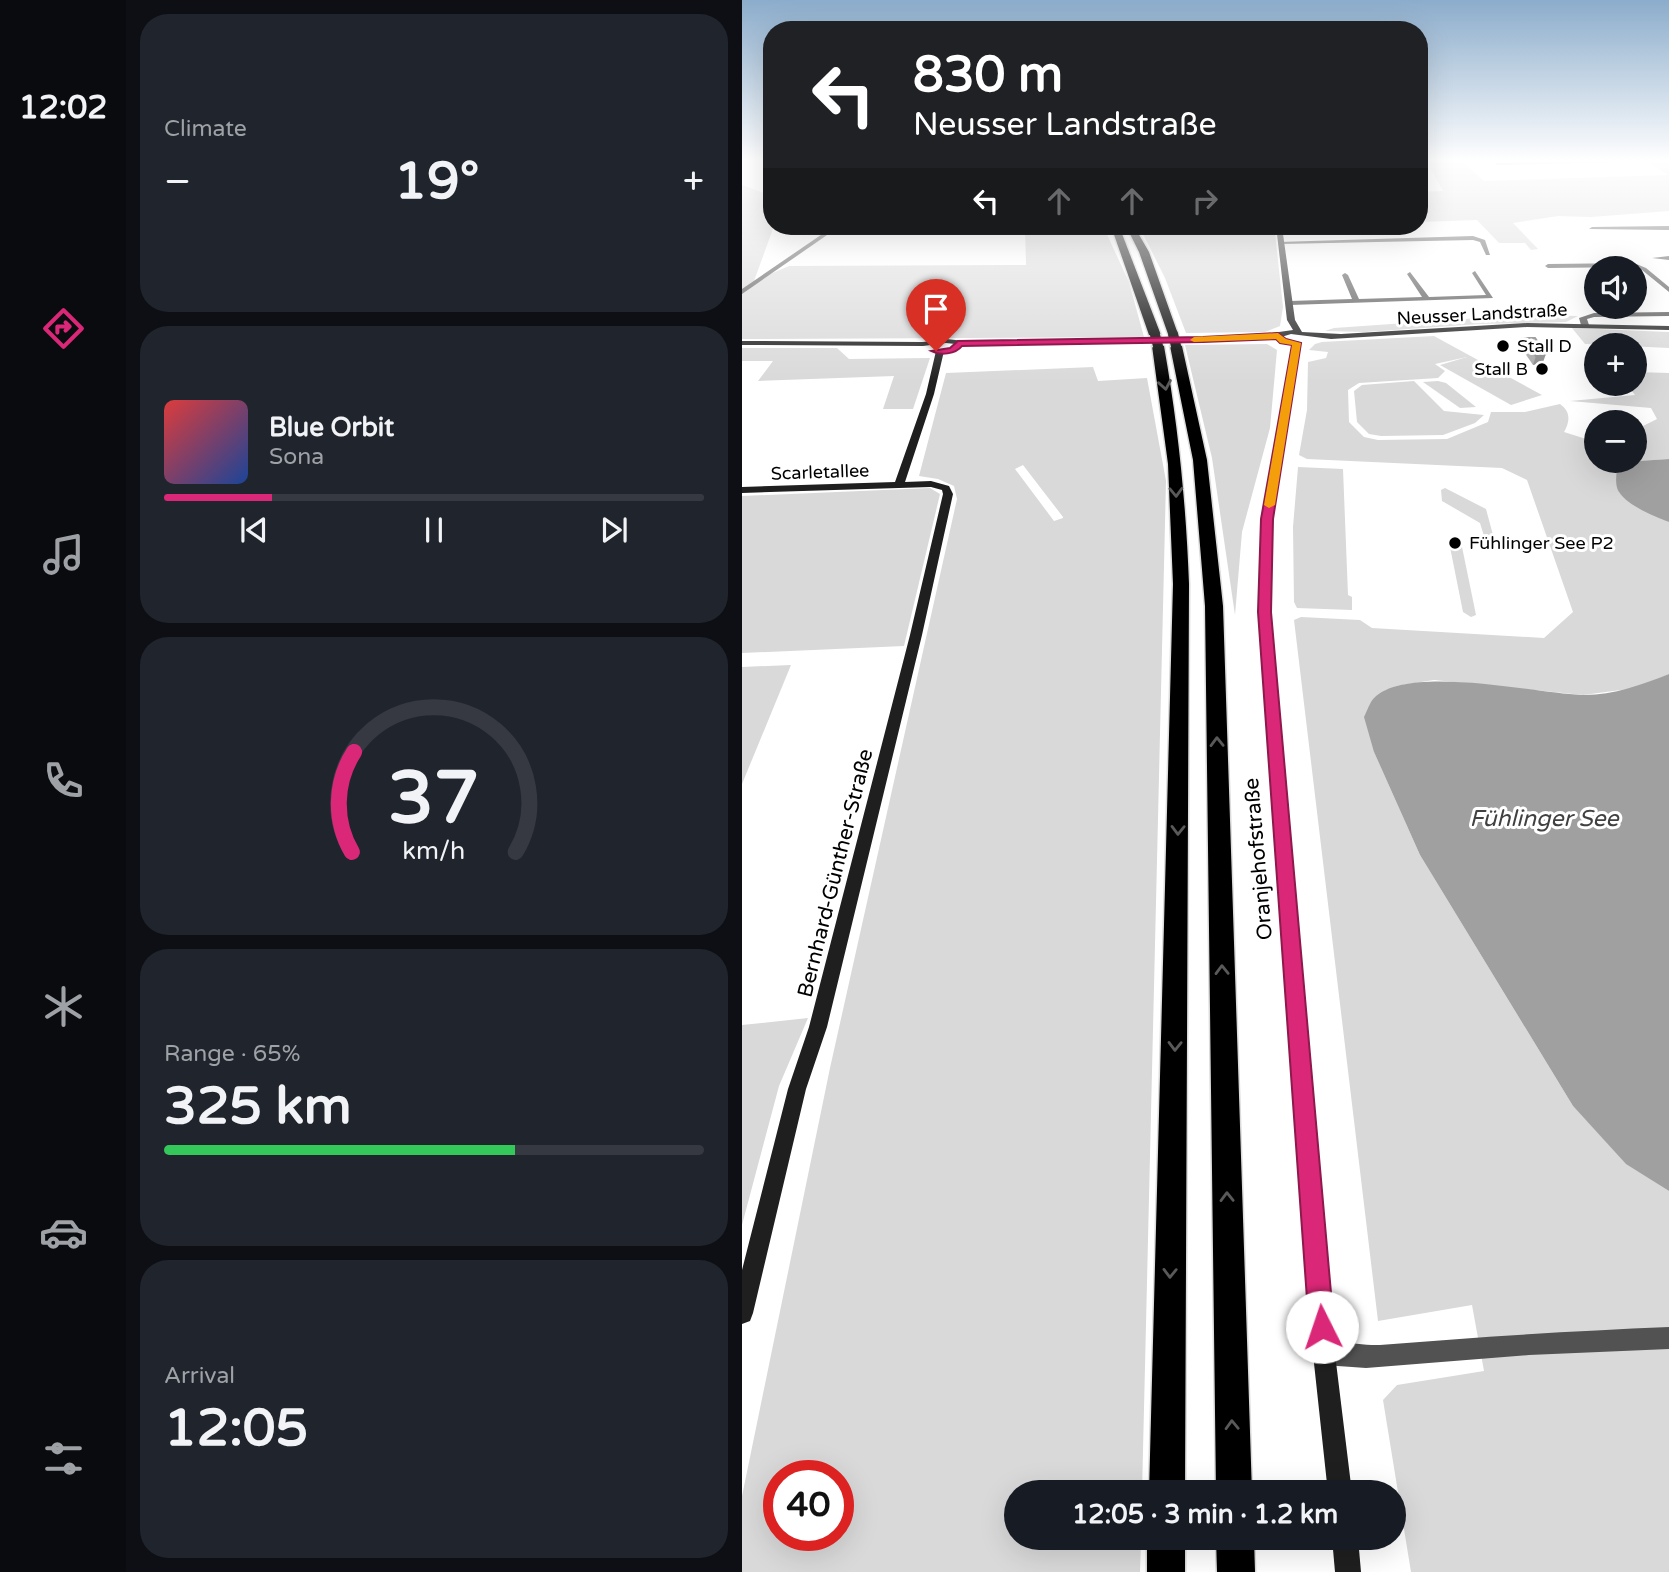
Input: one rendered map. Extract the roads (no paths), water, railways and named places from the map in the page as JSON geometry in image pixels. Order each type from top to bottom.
[{"type":"highway","points":[[1119,235],[1165,340],[1175,461],[1181,639],[1167,1480]]},
{"type":"highway","points":[[1135,235],[1149,265],[1165,340],[1200,460],[1214,606],[1234,1480]]},
{"type":"highway","points":[[1166,1550],[1166,1572]]},
{"type":"highway","points":[[1235,1550],[1236,1572]]},
{"type":"street","points":[[742,292],[824,235]]},
{"type":"street","points":[[1280,235],[1291,320],[1282,340]]},
{"type":"street","points":[[1281,242],[1473,238],[1483,241],[1488,254]]},
{"type":"street","points":[[1548,265],[1634,265],[1642,267],[1669,290]]},
{"type":"street","points":[[1290,303],[1491,297],[1475,273]]},
{"type":"street","points":[[1410,274],[1427,299]]},
{"type":"street","points":[[1345,275],[1356,301]]},
{"type":"street","points":[[1585,325],[1583,318],[1594,315],[1669,314]]},
{"type":"street","points":[[1291,320],[1301,337]]},
{"type":"street","name":"Neusser Landstraße","points":[[1301,337],[1339,337],[1494,326],[1669,328]]},
{"type":"street","points":[[1287,332],[1301,337]]},
{"type":"street","points":[[742,343],[837,343],[865,347],[938,349],[974,344],[1251,338],[1282,340],[1301,337]]},
{"type":"street","name":"Oranjehofstraße","points":[[1301,337],[1293,360],[1293,380],[1267,519],[1265,612],[1324,1354],[1339,1480]]},
{"type":"street","name":"Oranjehofstraße","points":[[1282,340],[1293,360]]},
{"type":"street","points":[[899,485],[936,369],[938,349],[946,341],[958,345]]},
{"type":"street","name":"Scarletallee","points":[[742,491],[899,485]]},
{"type":"street","name":"Bernhard-Günther-Straße","points":[[742,1312],[797,1089],[818,1027],[948,499],[946,488],[939,485],[899,485]]},
{"type":"street","points":[[1324,1354],[1366,1357],[1669,1338]]},
{"type":"street","points":[[1346,1550],[1349,1572]]},
{"type":"water","points":[[1669,459],[1669,522],[1628,502],[1617,487],[1617,473],[1647,473],[1647,460]]},
{"type":"water","name":"Fühlinger See","points":[[1669,674],[1669,1191],[1626,1164],[1573,1106],[1420,855],[1374,752],[1364,717],[1374,698],[1391,688],[1414,683],[1473,683],[1592,695],[1626,689]]},
{"type":"place","name":"Stall D","points":[[1503,346]]},
{"type":"place","name":"Stall B","points":[[1542,369]]},
{"type":"place","name":"Fühlinger See P2","points":[[1455,543]]}]
